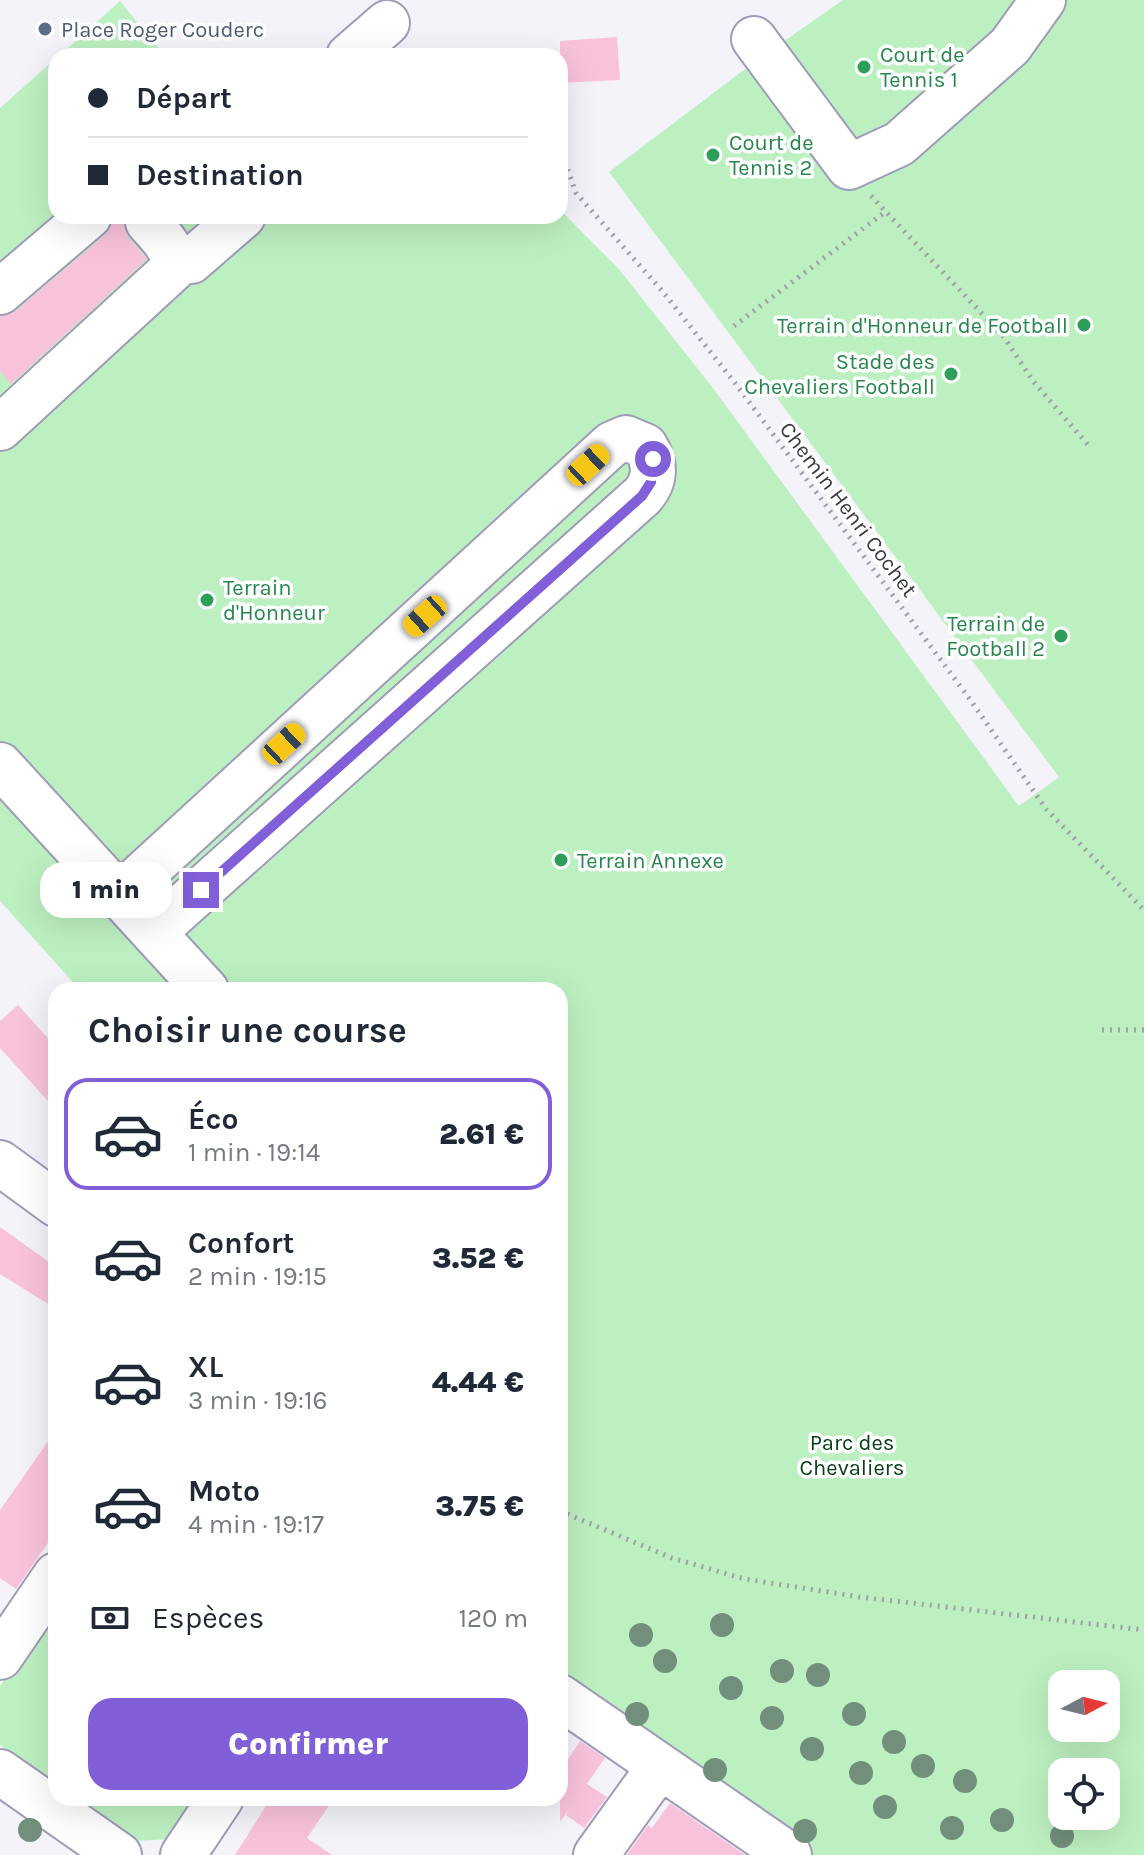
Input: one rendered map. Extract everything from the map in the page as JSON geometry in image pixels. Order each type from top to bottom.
[{"type":"street","points":[[754,39],[849,167],[899,144],[1010,46],[1043,0]]},
{"type":"street","points":[[358,48],[387,23]]},
{"type":"street","points":[[0,292],[80,224]]},
{"type":"street","points":[[0,428],[170,273],[175,263],[170,248],[153,224]]},
{"type":"street","points":[[175,263],[191,261],[234,224]]},
{"type":"street","points":[[120,895],[612,444],[626,438],[645,446],[653,466],[651,482],[642,496],[154,932]]},
{"type":"street","points":[[0,765],[199,982]]},
{"type":"street","points":[[0,1163],[48,1198]]},
{"type":"street","points":[[0,1657],[48,1587]]},
{"type":"street","points":[[568,1703],[789,1855]]},
{"type":"street","points":[[596,1855],[660,1766]]},
{"type":"street","points":[[0,1772],[48,1805]]},
{"type":"street","points":[[49,1806],[119,1855]]},
{"type":"street","points":[[183,1855],[216,1806]]},
{"type":"path","points":[[849,167],[885,212],[949,275],[1004,337],[1033,381],[1088,445]]},
{"type":"path","name":"Chemin Henri Cochet","points":[[568,170],[576,193],[663,292],[735,383],[960,685],[1046,809],[1144,910]]},
{"type":"path","points":[[734,326],[885,212]]},
{"type":"path","points":[[1102,1030],[1144,1030]]},
{"type":"path","points":[[568,1514],[672,1558],[745,1579],[860,1597],[1144,1630]]},
{"type":"green space","name":"Parc des Chevaliers","points":[[843,0],[1144,0],[1144,1855],[812,1855],[568,1687],[568,982],[73,982],[0,901],[0,108],[48,65],[48,224],[568,224],[568,218],[618,268],[713,388],[1019,806],[1059,777],[609,172],[757,60]]},
{"type":"green space","points":[[120,1],[158,48],[68,48]]},
{"type":"green space","points":[[48,1622],[48,1779],[0,1745],[0,1686]]},
{"type":"green space","points":[[86,1806],[195,1806],[171,1839],[136,1841]]},
{"type":"building","points":[[617,37],[620,80],[568,83],[568,48],[560,48],[560,41]]},
{"type":"building","points":[[124,224],[129,238],[147,259],[11,384],[0,371],[0,317],[16,311],[105,235],[112,225]]},
{"type":"building","points":[[18,1005],[48,1038],[48,1101],[0,1048],[0,1021]]},
{"type":"building","points":[[0,1227],[48,1261],[48,1304],[0,1274]]},
{"type":"building","points":[[48,1441],[48,1543],[16,1589],[0,1578],[0,1510]]},
{"type":"building","points":[[580,1741],[605,1758],[587,1784],[607,1797],[584,1828],[566,1815],[571,1807],[560,1822],[560,1806],[568,1806],[568,1759]]},
{"type":"building","points":[[670,1803],[745,1855],[627,1855],[648,1825],[652,1828]]},
{"type":"building","points":[[266,1806],[329,1806],[307,1838],[332,1855],[235,1855]]},
{"type":"place","name":"Place Roger Couderc","points":[[45,29]]},
{"type":"place","name":"Court de Tennis 1","points":[[864,67]]},
{"type":"place","name":"Court de Tennis 2","points":[[713,155]]},
{"type":"place","name":"Terrain d'Honneur de Football","points":[[1084,325]]},
{"type":"place","name":"Stade des Chevaliers Football","points":[[951,374]]},
{"type":"place","name":"Terrain d'Honneur","points":[[207,600]]},
{"type":"place","name":"Terrain de Football 2","points":[[1061,636]]},
{"type":"place","name":"Terrain Annexe","points":[[561,860]]},
{"type":"route","points":[[201,890],[642,496],[651,482],[653,459]]}]
